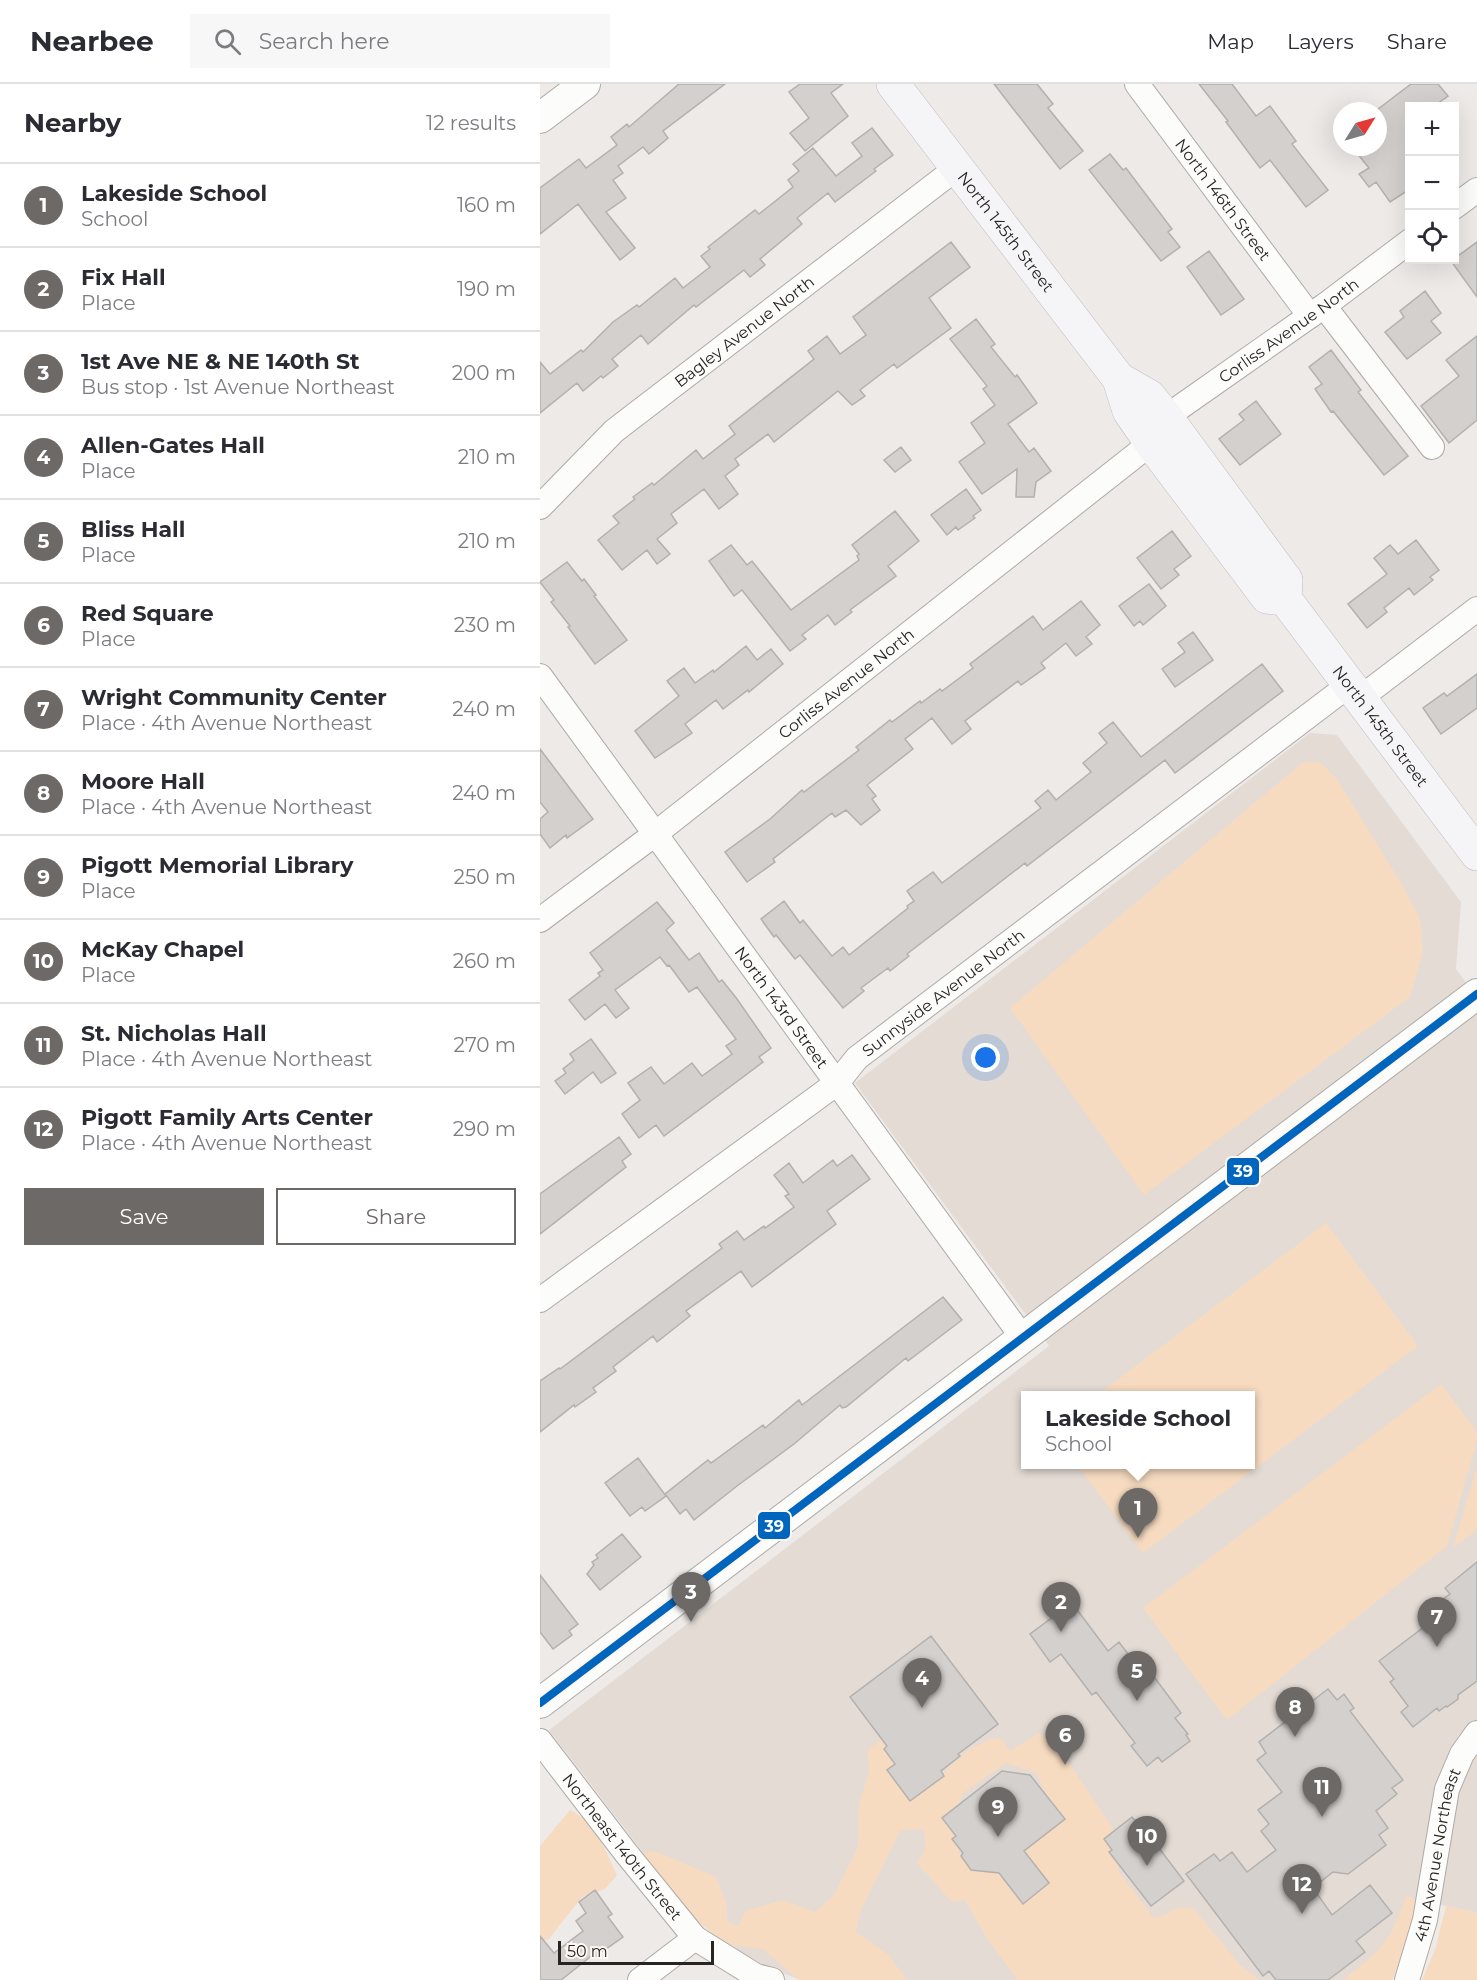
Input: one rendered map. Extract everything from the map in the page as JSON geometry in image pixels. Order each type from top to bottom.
[{"type":"main road","name":"North 145th Street","points":[[893,84],[1119,379],[1149,396],[1158,430],[1286,580],[1285,599],[1477,854]]},
{"type":"street","points":[[540,118],[585,84]]},
{"type":"street","name":"North 146th Street","points":[[1137,84],[1317,311],[1432,447]]},
{"type":"street","name":"Bagley Avenue North","points":[[540,507],[614,431],[958,167]]},
{"type":"street","points":[[1459,204],[1477,190]]},
{"type":"street","name":"Corliss Avenue North","points":[[540,920],[655,834],[1158,430],[1405,245]]},
{"type":"street","name":"Sunnyside Avenue North","points":[[540,1300],[837,1083],[857,1058],[1354,692],[1477,609]]},
{"type":"street","name":"North 143rd Street","points":[[540,676],[1023,1338]]},
{"type":"street","points":[[540,1703],[1477,994]]},
{"type":"street","name":"4th Avenue Northeast","points":[[1407,1980],[1425,1920],[1447,1789],[1462,1754],[1477,1733]]},
{"type":"street","name":"Northeast 140th Street","points":[[540,1741],[695,1938],[756,1976],[772,1980]]},
{"type":"street","points":[[640,1980],[695,1938]]},
{"type":"shaded area","points":[[1310,733],[1337,735],[1461,902],[1456,969],[1477,998],[1477,1913],[1419,1900],[1392,1980],[801,1980],[772,1969],[744,1954],[717,1934],[658,1872],[549,1730],[1049,1346],[855,1083]]},
{"type":"shaded area","points":[[1309,761],[1321,763],[1336,778],[1403,886],[1420,919],[1423,952],[1410,997],[1144,1195],[1010,1008],[1301,764]]},
{"type":"shaded area","points":[[1326,1223],[1418,1346],[1255,1469],[1255,1391],[1102,1391]]},
{"type":"shaded area","points":[[1441,1384],[1477,1432],[1477,1441],[1447,1546],[1227,1720],[1143,1608]]},
{"type":"shaded area","points":[[1477,1466],[1477,1530],[1453,1548]]},
{"type":"shaded area","points":[[1080,1469],[1255,1469],[1143,1553]]},
{"type":"shaded area","points":[[1039,1733],[1062,1752],[1113,1829],[1119,1872],[1153,1917],[1163,1916],[1179,1908],[1194,1909],[1239,1964],[1259,1980],[1018,1980],[988,1940],[965,1900],[952,1902],[917,1863],[925,1850],[924,1829],[900,1831],[860,1912],[856,1932],[889,1955],[907,1980],[799,1980],[763,1949],[725,1944],[687,1912],[640,1853],[655,1851],[716,1877],[726,1903],[727,1921],[738,1926],[746,1911],[783,1900],[815,1912],[834,1895],[858,1847],[859,1802],[869,1774],[868,1750],[881,1739],[889,1741],[933,1778],[945,1771],[968,1750],[993,1738],[1002,1740],[1010,1751]],"holes":[[[1006,1763],[1036,1773],[1057,1816],[1039,1833],[1015,1866],[975,1864],[959,1852],[954,1821],[962,1794]]]},
{"type":"shaded area","points":[[570,1810],[579,1815],[593,1829],[604,1846],[617,1875],[605,1889],[582,1897],[548,1940],[540,1939],[540,1846]]},
{"type":"shaded area","points":[[1406,1896],[1419,1900],[1411,1932],[1392,1980],[1342,1980],[1366,1962],[1383,1945],[1395,1924]]},
{"type":"shaded area","points":[[1446,1906],[1477,1913],[1477,1980],[1422,1980],[1435,1950]]},
{"type":"building","points":[[679,84],[725,84],[663,131],[668,138],[649,154],[643,147],[618,166],[623,173],[613,180],[626,198],[606,212],[635,248],[620,260],[578,204],[540,234],[540,188],[579,159],[586,168],[617,145],[611,137],[627,124],[629,127]]},
{"type":"building","points":[[800,84],[843,84],[831,93],[848,116],[805,151],[790,133],[809,118],[789,92]]},
{"type":"building","points":[[994,84],[1037,84],[1053,104],[1048,108],[1083,151],[1060,169]]},
{"type":"building","points":[[1199,84],[1232,84],[1256,116],[1270,106],[1296,141],[1292,144],[1328,190],[1306,207],[1270,160],[1260,168]]},
{"type":"building","points":[[1411,84],[1438,84],[1448,96],[1440,102],[1405,102],[1405,192],[1390,202],[1376,182],[1369,187],[1359,174],[1369,168],[1359,156],[1387,156],[1387,102]]},
{"type":"building","points":[[872,128],[893,155],[874,169],[876,171],[835,202],[828,193],[797,218],[802,224],[760,259],[765,265],[750,277],[744,270],[696,307],[694,305],[648,344],[641,335],[612,359],[618,366],[603,378],[601,376],[583,391],[577,383],[540,413],[540,362],[550,374],[581,350],[583,352],[613,322],[637,305],[639,307],[675,278],[683,288],[710,267],[701,256],[710,249],[708,247],[755,210],[759,214],[793,187],[788,180],[799,171],[793,164],[813,148],[836,176],[862,156],[852,143]]},
{"type":"building","points":[[1110,154],[1123,170],[1126,168],[1172,229],[1168,232],[1180,247],[1161,261],[1089,170]]},
{"type":"building","points":[[951,242],[970,267],[929,298],[951,328],[897,368],[894,364],[860,390],[865,396],[852,405],[838,391],[774,442],[768,434],[735,459],[739,465],[725,476],[738,494],[719,509],[704,489],[671,514],[677,523],[657,539],[670,554],[657,564],[647,550],[622,570],[598,540],[619,523],[613,516],[635,499],[633,497],[652,483],[654,485],[696,450],[703,459],[735,434],[729,426],[814,359],[808,351],[827,336],[840,354],[866,335],[853,317]]},
{"type":"building","points":[[1477,242],[1477,297],[1453,264],[1459,264],[1459,255]]},
{"type":"building","points":[[1209,251],[1244,299],[1221,315],[1187,267]]},
{"type":"building","points":[[1425,291],[1441,313],[1431,321],[1441,333],[1407,359],[1385,332],[1404,317],[1400,311]]},
{"type":"building","points":[[976,319],[995,344],[991,347],[1015,377],[1017,375],[1037,403],[1008,424],[1029,452],[1034,448],[1051,471],[1036,482],[1034,497],[1016,497],[1017,469],[982,494],[959,462],[985,443],[971,423],[995,405],[983,389],[987,386],[950,339]]},
{"type":"building","points":[[1477,336],[1477,420],[1449,443],[1421,406],[1459,376],[1446,360]]},
{"type":"building","points":[[1331,350],[1361,390],[1358,392],[1408,456],[1384,475],[1333,411],[1331,412],[1315,389],[1322,384],[1309,367]]},
{"type":"building","points":[[1256,401],[1281,434],[1240,465],[1219,439],[1244,420],[1239,414]]},
{"type":"building","points":[[901,447],[911,460],[895,472],[884,460]]},
{"type":"building","points":[[966,489],[981,510],[973,516],[975,518],[958,530],[956,527],[947,535],[931,515]]},
{"type":"building","points":[[895,511],[919,541],[888,566],[896,576],[850,610],[852,612],[835,625],[828,615],[802,635],[806,639],[790,651],[742,590],[734,596],[709,561],[731,545],[747,565],[752,561],[791,610],[859,560],[857,556],[859,554],[852,545]]},
{"type":"building","points":[[1172,531],[1191,556],[1174,569],[1179,575],[1161,589],[1137,558]]},
{"type":"building","points":[[1416,540],[1439,570],[1430,577],[1433,580],[1414,595],[1409,588],[1384,608],[1387,612],[1367,628],[1348,604],[1387,574],[1374,558],[1390,545],[1398,554]]},
{"type":"building","points":[[567,562],[582,581],[584,579],[627,640],[595,664],[551,602],[554,600],[540,582]]},
{"type":"building","points":[[1149,584],[1166,606],[1143,625],[1140,621],[1134,626],[1119,606]]},
{"type":"building","points":[[1081,601],[1100,625],[1086,637],[1092,644],[1076,656],[1066,643],[1041,663],[1045,668],[1021,685],[1018,681],[965,721],[971,729],[952,744],[932,718],[905,739],[913,749],[867,785],[876,796],[872,799],[880,810],[861,825],[846,810],[835,817],[832,813],[773,859],[775,862],[747,882],[725,852],[770,819],[802,790],[804,792],[859,750],[856,747],[890,720],[892,722],[940,689],[942,691],[973,668],[970,664],[1033,616],[1043,630]]},
{"type":"building","points":[[1193,632],[1213,660],[1175,687],[1162,669],[1185,652],[1178,643]]},
{"type":"building","points":[[746,646],[757,660],[771,649],[783,664],[749,692],[748,690],[723,709],[716,700],[685,724],[692,733],[655,758],[635,731],[679,696],[667,681],[684,668],[695,683],[713,670],[714,672]]},
{"type":"building","points":[[1262,664],[1283,691],[1175,773],[1165,760],[1027,866],[1025,863],[907,954],[909,956],[890,971],[888,968],[861,988],[864,991],[843,1008],[800,955],[795,959],[761,919],[784,901],[800,923],[803,920],[832,956],[843,947],[849,955],[908,908],[907,906],[914,901],[907,891],[933,872],[942,883],[1041,808],[1035,801],[1048,790],[1056,800],[1091,772],[1083,763],[1107,743],[1099,733],[1113,722],[1141,757]]},
{"type":"building","points":[[1477,674],[1477,708],[1441,734],[1423,708],[1444,693],[1447,696]]},
{"type":"building","points":[[540,749],[593,819],[567,838],[566,835],[550,848],[540,834],[540,819],[548,812],[540,802]]},
{"type":"building","points":[[657,902],[674,923],[666,930],[689,960],[699,953],[719,982],[722,980],[737,999],[771,1048],[759,1057],[763,1062],[664,1136],[656,1125],[639,1138],[622,1114],[640,1100],[628,1083],[651,1067],[664,1084],[692,1063],[702,1076],[732,1054],[726,1046],[736,1039],[697,987],[689,992],[669,965],[667,966],[660,957],[615,990],[629,1008],[616,1018],[605,1004],[585,1020],[569,1000],[600,976],[598,973],[603,970],[590,953]]},
{"type":"building","points":[[591,1039],[616,1073],[601,1083],[593,1072],[565,1094],[555,1081],[566,1073],[563,1069],[574,1060],[570,1054]]},
{"type":"building","points":[[619,1137],[631,1154],[622,1161],[626,1167],[540,1234],[540,1194]]},
{"type":"building","points":[[852,1155],[870,1179],[827,1211],[836,1224],[752,1287],[741,1271],[686,1311],[690,1316],[657,1342],[653,1336],[613,1367],[616,1371],[593,1388],[596,1392],[575,1407],[574,1405],[540,1432],[540,1381],[560,1369],[722,1248],[719,1244],[737,1231],[744,1240],[794,1207],[785,1196],[789,1194],[774,1175],[789,1163],[803,1183],[833,1160],[837,1166]]},
{"type":"building","points":[[943,1297],[962,1320],[908,1361],[906,1358],[846,1407],[842,1408],[840,1405],[794,1444],[694,1520],[686,1509],[680,1514],[665,1494],[708,1460],[711,1463],[763,1425],[765,1428],[799,1400],[802,1405]]},
{"type":"building","points":[[638,1458],[666,1496],[645,1511],[642,1507],[630,1516],[605,1483]]},
{"type":"building","points":[[622,1534],[641,1557],[600,1590],[587,1574],[594,1565],[592,1562],[598,1558],[596,1555]]},
{"type":"building","points":[[1477,1562],[1477,1681],[1458,1695],[1458,1699],[1447,1707],[1439,1711],[1437,1708],[1413,1727],[1401,1712],[1408,1706],[1390,1682],[1394,1679],[1379,1661],[1441,1614],[1434,1605],[1450,1594],[1445,1588]]},
{"type":"building","points":[[540,1575],[578,1624],[569,1631],[572,1635],[553,1649],[540,1632]]},
{"type":"building","points":[[1072,1603],[1108,1651],[1119,1642],[1131,1658],[1137,1654],[1181,1713],[1175,1718],[1188,1734],[1186,1735],[1190,1741],[1162,1762],[1158,1757],[1147,1766],[1131,1746],[1135,1743],[1096,1692],[1092,1695],[1061,1654],[1050,1662],[1030,1634]]},
{"type":"building","points":[[931,1636],[998,1724],[958,1754],[960,1756],[941,1771],[944,1776],[910,1801],[887,1770],[895,1764],[884,1749],[887,1746],[850,1697]]},
{"type":"building","points":[[1328,1689],[1337,1700],[1344,1694],[1354,1708],[1350,1711],[1403,1780],[1392,1788],[1397,1794],[1376,1811],[1388,1828],[1379,1835],[1386,1845],[1348,1874],[1333,1872],[1313,1888],[1332,1915],[1370,1885],[1392,1913],[1356,1941],[1365,1952],[1328,1980],[1276,1980],[1269,1971],[1263,1976],[1186,1874],[1214,1854],[1220,1861],[1232,1852],[1247,1872],[1276,1850],[1261,1831],[1269,1824],[1258,1810],[1282,1792],[1257,1760],[1266,1753],[1259,1742]]},
{"type":"building","points":[[1002,1771],[1030,1775],[1065,1819],[1024,1851],[1049,1883],[1023,1904],[999,1873],[971,1870],[961,1856],[963,1853],[952,1839],[956,1836],[942,1818]]},
{"type":"building","points":[[1132,1817],[1141,1829],[1143,1827],[1184,1881],[1151,1906],[1109,1852],[1112,1850],[1104,1839]]},
{"type":"building","points":[[595,1890],[612,1914],[608,1917],[623,1937],[596,1956],[594,1954],[561,1980],[540,1980],[540,1936],[554,1953],[583,1931],[576,1921],[586,1913],[579,1902]]},
{"type":"transit line","name":"39","points":[[540,1703],[1477,994]]},
{"type":"place","name":"Lakeside School","points":[[1138,1538]]},
{"type":"place","name":"1st Ave NE & NE 140th St","points":[[691,1622]]},
{"type":"place","name":"Fix Hall","points":[[1061,1632]]},
{"type":"place","name":"Wright Community Center","points":[[1437,1647]]},
{"type":"place","name":"Bliss Hall","points":[[1137,1701]]},
{"type":"place","name":"Allen-Gates Hall","points":[[922,1708]]},
{"type":"place","name":"Moore Hall","points":[[1295,1737]]},
{"type":"place","name":"Red Square","points":[[1065,1765]]},
{"type":"place","name":"St. Nicholas Hall","points":[[1322,1817]]},
{"type":"place","name":"Pigott Memorial Library","points":[[998,1837]]},
{"type":"place","name":"McKay Chapel","points":[[1147,1866]]},
{"type":"place","name":"Pigott Family Arts Center","points":[[1302,1914]]}]
